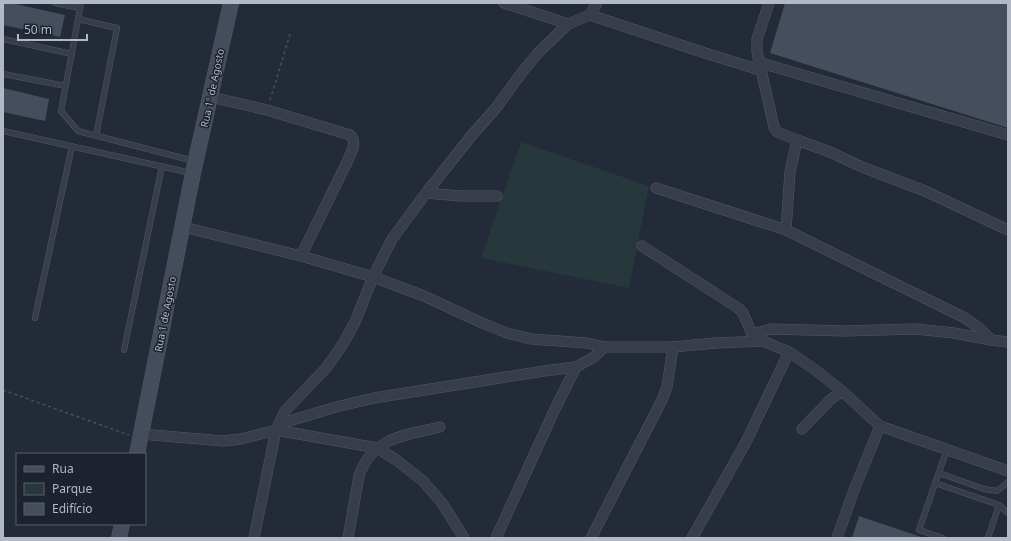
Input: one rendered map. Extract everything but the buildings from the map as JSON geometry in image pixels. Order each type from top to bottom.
[{"type":"main road","name":"Rua 1º de Agosto","points":[[195,168],[231,3]]},
{"type":"main road","name":"Rua 1 de Agosto","points":[[137,453],[195,168]]},
{"type":"main road","points":[[119,538],[122,525]]},
{"type":"street","points":[[504,3],[568,24]]},
{"type":"street","points":[[254,538],[278,427],[285,411],[326,368],[344,344],[355,322],[373,277],[392,239],[426,193],[472,135],[496,108],[522,71],[538,52],[568,24],[590,15],[597,3]]},
{"type":"street","points":[[769,3],[757,39],[759,66],[774,126],[777,132],[895,179],[1008,230]]},
{"type":"street","points":[[590,15],[708,54],[759,66],[1008,135]]},
{"type":"street","points":[[211,97],[268,110],[350,135],[354,139],[355,144],[348,160],[301,256]]},
{"type":"street","points":[[786,230],[790,172],[797,140]]},
{"type":"street","points":[[656,188],[786,230],[965,318],[979,328],[991,340]]},
{"type":"street","points":[[426,193],[461,196],[497,196]]},
{"type":"street","points":[[183,227],[301,256],[373,277],[424,296],[482,324],[507,333],[531,339],[587,343],[604,347],[673,347],[763,341]]},
{"type":"street","points":[[642,246],[738,308],[743,313],[752,334],[763,341],[789,352],[842,391],[880,426],[1008,470]]},
{"type":"street","points":[[752,334],[772,330],[845,331],[915,329],[954,333],[1008,342]]},
{"type":"street","points":[[141,436],[224,441],[241,439],[336,406],[374,398],[576,367],[594,357],[604,347]]},
{"type":"street","points":[[591,538],[662,400],[667,387],[673,347]]},
{"type":"street","points":[[692,538],[746,442],[789,352]]},
{"type":"street","points":[[496,538],[555,409],[576,367]]},
{"type":"street","points":[[802,429],[830,400],[842,391]]},
{"type":"street","points":[[837,538],[854,490],[880,426]]},
{"type":"street","points":[[278,427],[377,448],[396,459],[423,481],[442,502],[464,538]]},
{"type":"street","points":[[348,538],[362,469],[368,458],[377,448],[390,440],[400,436],[440,428]]},
{"type":"lane","points":[[55,3],[81,6],[61,111],[78,131],[195,168]]},
{"type":"lane","points":[[78,19],[117,28],[96,136]]},
{"type":"lane","points":[[3,39],[72,54]]},
{"type":"lane","points":[[3,74],[66,86]]},
{"type":"lane","points":[[3,131],[162,166],[195,168]]},
{"type":"lane","points":[[35,318],[72,146]]},
{"type":"lane","points":[[124,350],[162,166]]},
{"type":"lane","points":[[943,538],[919,530],[947,449]]},
{"type":"lane","points":[[939,473],[984,490],[997,490],[1008,482]]},
{"type":"lane","points":[[935,482],[999,505],[1008,513]]},
{"type":"lane","points":[[988,538],[999,505]]},
{"type":"path","points":[[268,110],[290,32]]},
{"type":"path","points":[[3,390],[141,436]]},
{"type":"green space","points":[[521,142],[649,186],[629,288],[481,258]]}]
